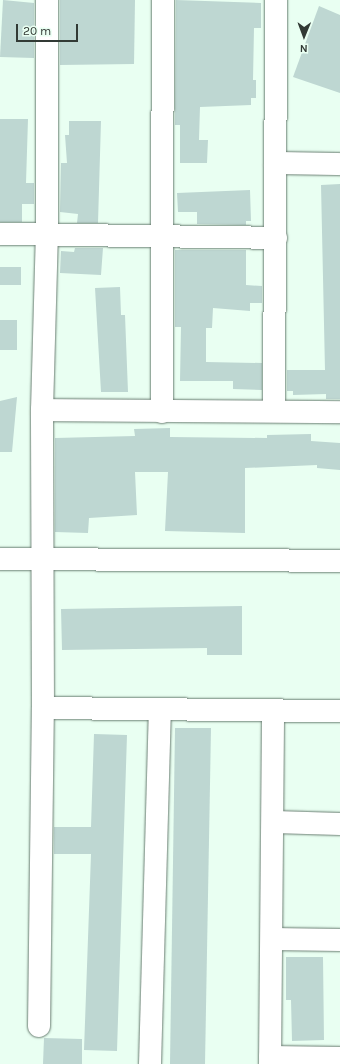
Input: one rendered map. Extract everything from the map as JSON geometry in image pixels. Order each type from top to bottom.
[{"type":"street","points":[[39,1026],[44,708],[42,410],[47,235],[47,0]]},
{"type":"street","points":[[162,412],[164,235],[163,0]]},
{"type":"street","points":[[274,411],[276,0]]},
{"type":"street","points":[[276,163],[340,164]]},
{"type":"street","points":[[0,234],[164,235],[276,238]]},
{"type":"street","points":[[42,410],[340,412]]},
{"type":"street","points":[[0,559],[340,561]]},
{"type":"street","points":[[44,708],[340,710]]},
{"type":"street","points":[[150,1064],[160,709]]},
{"type":"street","points":[[273,710],[274,822],[270,1061],[340,1058]]},
{"type":"street","points":[[274,822],[340,824]]},
{"type":"street","points":[[272,939],[340,940]]},
{"type":"building","points":[[3,0],[34,3],[34,58],[0,57]]},
{"type":"building","points":[[60,0],[135,0],[134,64],[60,65]]},
{"type":"building","points":[[176,0],[261,3],[261,28],[254,28],[253,80],[256,80],[256,98],[251,98],[251,105],[200,107],[199,140],[208,140],[207,163],[180,163],[180,125],[175,125]]},
{"type":"building","points":[[319,6],[340,15],[340,93],[293,77]]},
{"type":"building","points":[[0,119],[28,119],[26,183],[34,183],[34,204],[22,204],[22,222],[0,222]]},
{"type":"building","points":[[69,121],[101,121],[98,223],[77,223],[78,214],[60,212],[61,163],[67,163],[65,135],[69,135]]},
{"type":"building","points":[[340,184],[340,399],[326,399],[326,394],[293,395],[293,391],[287,391],[287,370],[325,370],[321,185]]},
{"type":"building","points":[[250,190],[251,221],[246,221],[246,225],[197,224],[197,212],[178,212],[177,193]]},
{"type":"building","points":[[75,248],[103,248],[101,275],[60,273],[61,251],[74,252]]},
{"type":"building","points":[[175,250],[246,250],[246,285],[262,286],[262,303],[250,303],[250,311],[213,308],[212,328],[206,328],[206,362],[262,363],[262,390],[233,389],[233,381],[180,381],[181,327],[175,327]]},
{"type":"building","points":[[0,267],[21,267],[21,285],[0,285]]},
{"type":"building","points":[[120,287],[121,315],[125,315],[128,392],[101,392],[95,288]]},
{"type":"building","points":[[0,320],[17,320],[17,350],[0,350]]},
{"type":"building","points":[[17,397],[12,452],[0,452],[0,401]]},
{"type":"building","points":[[170,428],[170,437],[267,438],[267,435],[311,434],[311,441],[340,443],[340,470],[317,468],[317,465],[245,468],[245,533],[165,531],[168,472],[135,472],[137,515],[89,518],[88,533],[55,532],[55,438],[135,436],[134,429]]},
{"type":"building","points":[[242,606],[242,655],[207,655],[207,648],[62,650],[61,609]]},
{"type":"building","points":[[175,728],[211,728],[205,1064],[170,1064]]},
{"type":"building","points":[[94,734],[127,735],[117,1051],[84,1050],[91,854],[54,854],[54,827],[91,827]]},
{"type":"building","points":[[286,957],[323,957],[324,1040],[292,1041],[291,1000],[286,1000]]},
{"type":"building","points":[[44,1038],[82,1039],[82,1064],[43,1064]]}]
